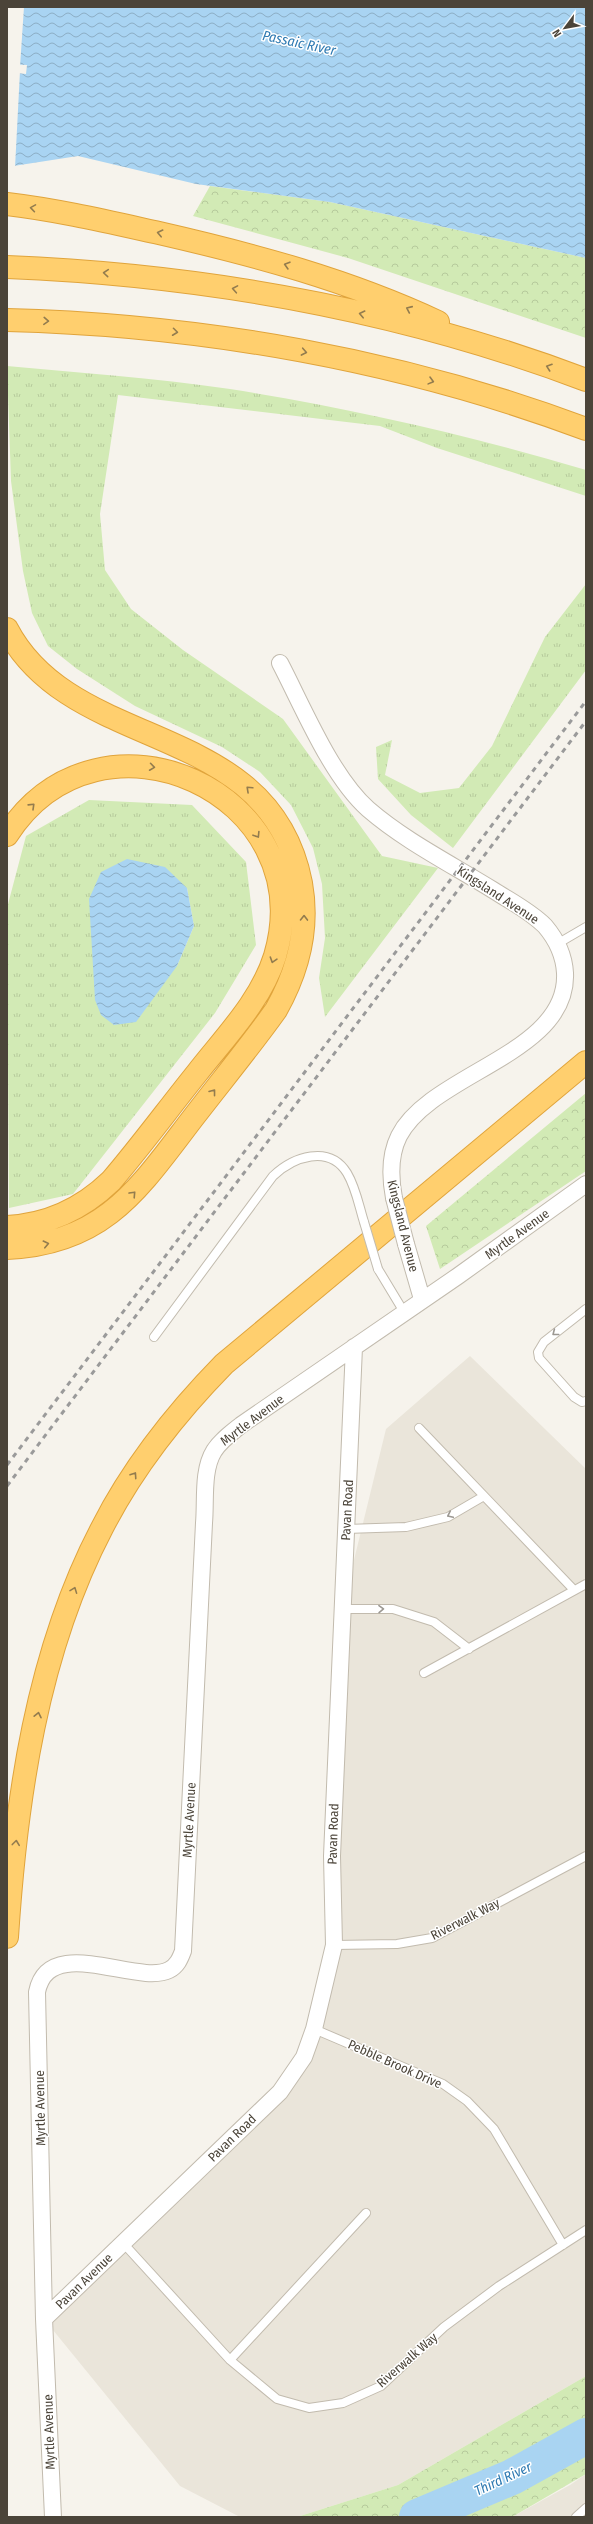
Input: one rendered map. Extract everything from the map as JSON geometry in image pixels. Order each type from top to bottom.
[{"type":"highway","points":[[7,204],[60,212],[146,230],[309,271],[379,296],[448,327],[481,345]]},
{"type":"highway","points":[[7,266],[109,273],[229,288],[352,311],[481,345],[586,380]]},
{"type":"highway","points":[[7,320],[152,329],[299,351],[443,384],[586,429]]},
{"type":"highway","points":[[7,629],[24,657],[49,682],[63,692],[219,767],[251,791],[276,821],[293,855],[299,872],[304,908],[303,927],[297,963],[285,995],[276,1010],[138,1188],[104,1219],[77,1233],[38,1245],[7,1248]]},
{"type":"highway","points":[[7,835],[36,802],[66,782],[87,773],[114,767],[161,768],[192,778],[207,786],[222,796],[246,819],[264,846],[271,862],[278,888],[280,909],[280,926],[275,955],[257,995],[120,1171],[90,1199],[68,1213],[44,1222],[7,1226]]},
{"type":"highway","points":[[7,1937],[13,1871],[25,1782],[53,1653],[81,1572],[102,1529],[131,1479],[184,1407],[224,1364],[586,1062]]},
{"type":"street","name":"Kingsland Avenue","points":[[280,662],[335,766],[366,807],[399,832],[533,915],[544,926],[557,944],[562,955],[565,978],[564,991],[552,1015],[518,1045],[414,1115],[399,1136],[394,1149],[390,1174],[394,1198],[422,1299]]},
{"type":"street","name":"Myrtle Avenue","points":[[53,2517],[44,2319],[37,2000],[39,1981],[54,1968],[80,1963],[161,1973],[175,1966],[183,1951],[208,1467],[213,1452],[226,1438],[422,1299],[458,1276],[586,1184]]},
{"type":"street","name":"Pavan Road","points":[[124,2244],[280,2092],[304,2057],[314,2029],[334,1945],[332,1856],[354,1347]]},
{"type":"street","name":"Pavan Avenue","points":[[44,2319],[124,2244]]},
{"type":"lane","points":[[557,944],[586,927]]},
{"type":"lane","points":[[154,1337],[273,1176],[285,1164],[297,1158],[310,1156],[325,1157],[336,1162],[346,1172],[353,1186],[378,1270],[404,1312]]},
{"type":"lane","points":[[586,1309],[544,1342],[538,1352],[539,1358],[574,1397],[582,1402],[586,1401]]},
{"type":"lane","points":[[419,1428],[574,1590]]},
{"type":"lane","points":[[346,1529],[406,1526],[448,1517],[484,1496]]},
{"type":"lane","points":[[424,1673],[586,1584]]},
{"type":"lane","points":[[342,1610],[394,1609],[434,1622],[469,1649]]},
{"type":"lane","name":"Riverwalk Way","points":[[334,1945],[397,1944],[432,1938],[586,1856]]},
{"type":"lane","name":"Pebble Brook Drive","points":[[314,2029],[443,2084],[467,2101],[494,2129],[563,2245]]},
{"type":"lane","points":[[230,2360],[366,2212]]},
{"type":"lane","name":"Riverwalk Way","points":[[124,2244],[230,2360],[277,2399],[309,2408],[344,2403],[381,2386],[444,2327],[499,2286],[586,2230]]},
{"type":"lane","points":[[576,2517],[586,2508]]},
{"type":"shaded area","points":[[470,1356],[586,1469],[586,2376],[398,2485],[297,2517],[240,2517],[180,2486],[44,2319],[304,2057],[334,1945],[342,1609],[386,1429]]},
{"type":"shaded area","points":[[586,2474],[586,2517],[512,2517],[570,2485]]},
{"type":"green space","points":[[210,186],[330,202],[586,258],[586,338],[348,258],[193,216]]},
{"type":"green space","points":[[7,366],[174,382],[275,396],[454,434],[586,470],[586,496],[437,448],[380,426],[118,395],[100,514],[105,570],[131,609],[183,650],[283,719],[382,856],[438,868],[325,1017],[319,978],[325,938],[322,884],[313,848],[291,805],[260,772],[222,747],[135,706],[77,669],[48,646],[32,613],[23,571],[11,481]]},
{"type":"green space","points":[[586,584],[586,670],[453,848],[411,815],[378,779],[376,747],[392,740],[385,775],[420,793],[459,788],[492,746],[545,637]]},
{"type":"green space","points":[[89,800],[192,805],[246,862],[256,945],[215,1013],[73,1194],[9,1208],[7,908],[26,836]],"holes":[[[187,888],[194,926],[177,966]]]},
{"type":"green space","points":[[586,1093],[586,1171],[440,1269],[426,1226]]},
{"type":"green space","points":[[586,2376],[586,2474],[512,2517],[297,2517],[398,2485]]},
{"type":"water","name":"Passaic River","points":[[7,7],[586,7],[586,258],[330,202],[196,184],[78,156],[7,167],[7,72],[26,74],[27,65],[7,64]]},
{"type":"water","points":[[127,859],[165,867],[187,888],[194,926],[177,966],[136,1022],[114,1025],[101,1015],[95,1000],[89,899],[101,872]]},
{"type":"pier","points":[[7,7],[24,7],[20,67],[7,66]]},
{"type":"pier","points":[[7,70],[20,71],[15,168],[7,169]]},
{"type":"waterway","name":"Third River","points":[[417,2517],[512,2477],[586,2436]]},
{"type":"railway","points":[[7,1465],[586,701]]},
{"type":"railway","points":[[7,1486],[586,721]]}]
